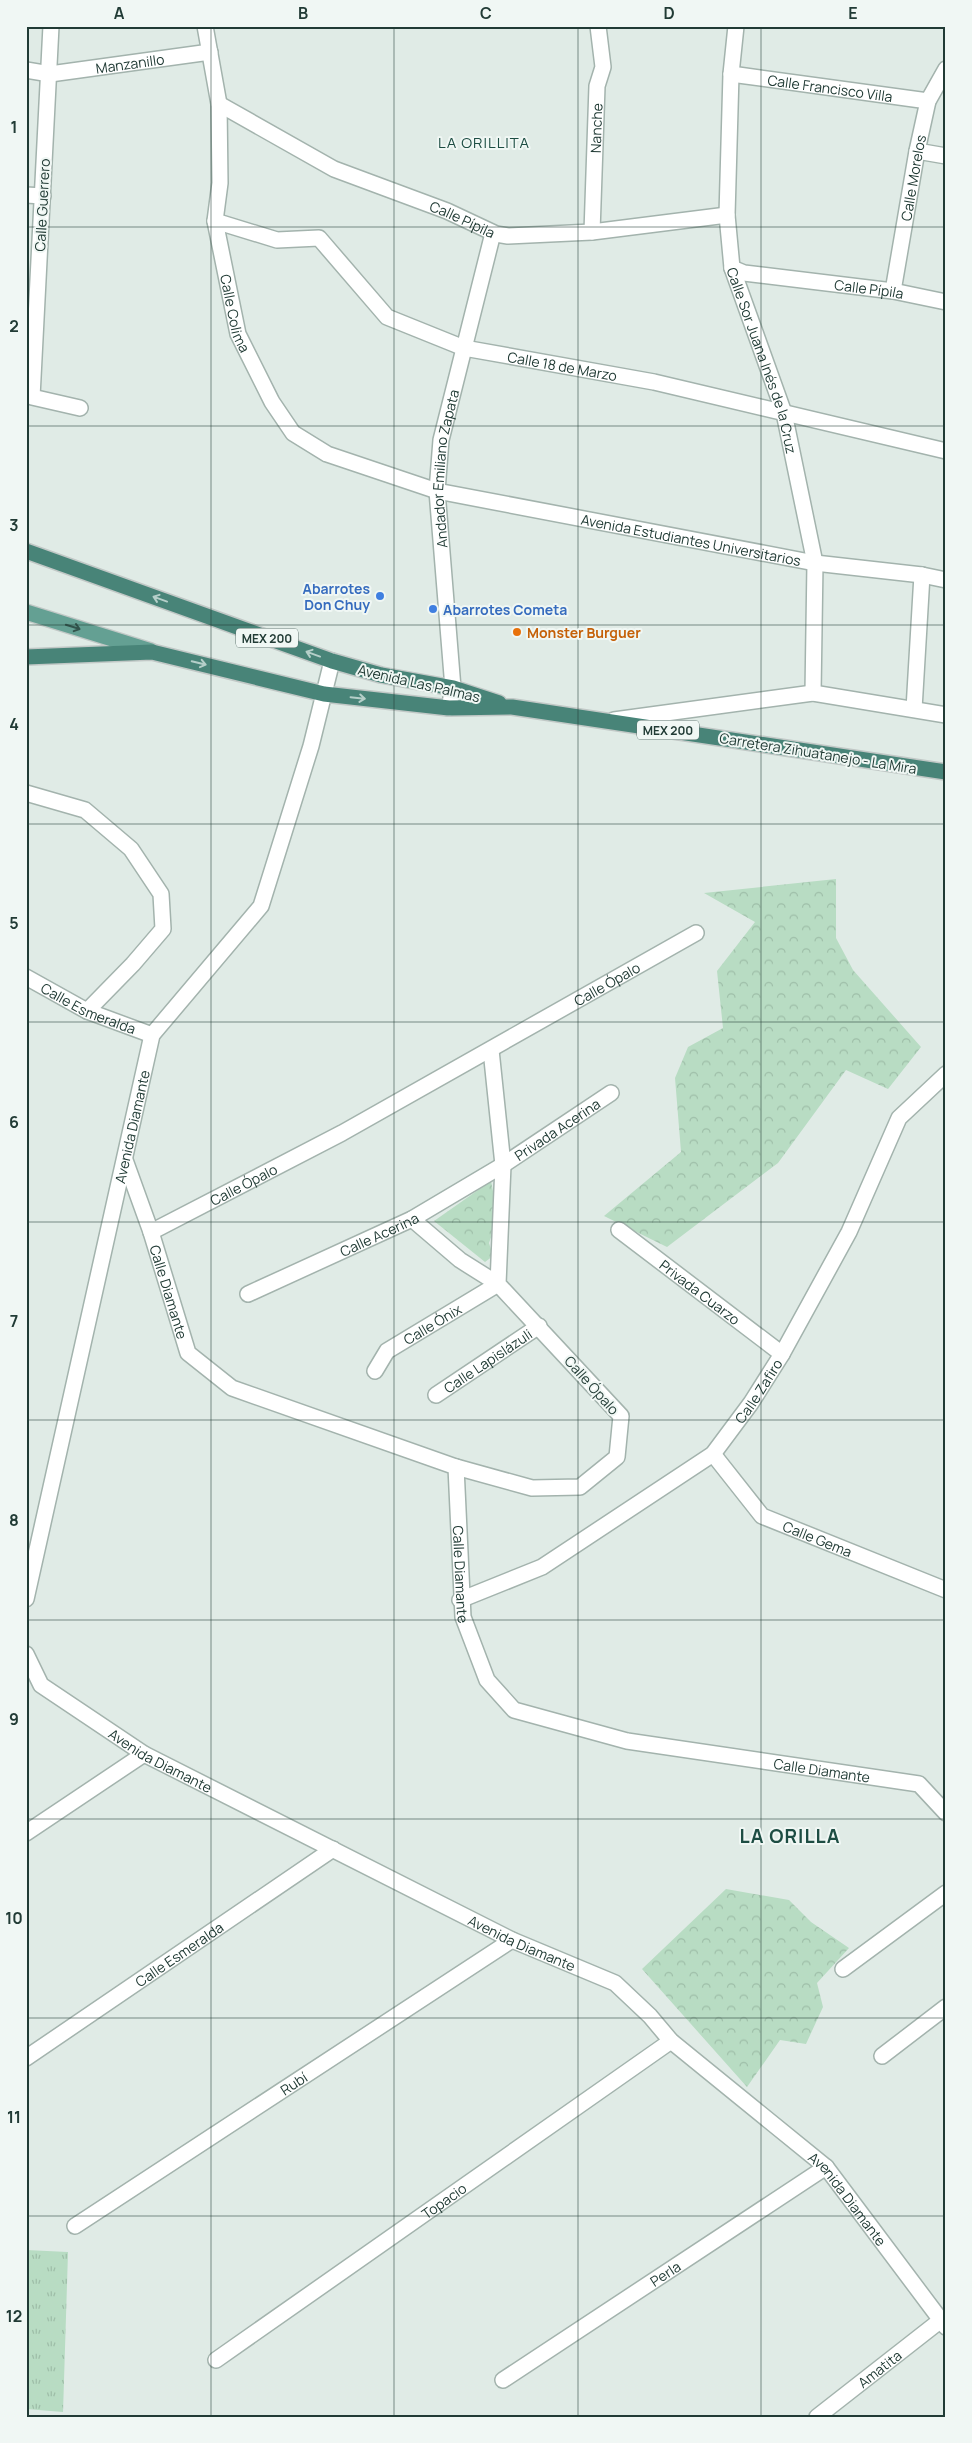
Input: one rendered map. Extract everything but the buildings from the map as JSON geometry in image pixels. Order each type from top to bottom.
[{"type":"highway","name":"Avenida Las Palmas","points":[[26,551],[332,661],[381,675],[454,688],[512,707]]},
{"type":"highway","name":"Avenida Las Palmas","points":[[152,652],[324,694],[448,708],[512,707]]},
{"type":"highway","name":"MEX 200","points":[[26,657],[152,652]]},
{"type":"highway","name":"Carretera Zihuatanejo - La Mira","points":[[512,707],[946,772]]},
{"type":"main road","name":"Avenida Las Palmas","points":[[26,612],[152,652]]},
{"type":"street","name":"Calle Guerrero","points":[[51,26],[32,397],[80,408]]},
{"type":"street","name":"Calle Colima","points":[[205,26],[219,104],[220,183],[215,221],[238,334],[272,402],[293,433],[327,454],[437,491]]},
{"type":"street","name":"Nanche","points":[[592,232],[597,86],[604,67],[598,26]]},
{"type":"street","name":"Calle Sor Juana Inés de la Cruz","points":[[736,26],[731,74],[728,215],[732,268],[784,413],[815,563],[813,693]]},
{"type":"street","name":"Manzanillo","points":[[26,70],[50,74],[210,52]]},
{"type":"street","name":"Calle Morelos","points":[[893,291],[917,150],[928,101],[946,69]]},
{"type":"street","name":"Calle Francisco Villa","points":[[731,74],[928,101]]},
{"type":"street","name":"Calle Pípila","points":[[219,104],[334,168],[447,211],[493,232],[508,236],[592,232],[728,215]]},
{"type":"street","points":[[917,150],[946,156]]},
{"type":"street","points":[[26,195],[42,196]]},
{"type":"street","name":"Calle 18 de Marzo","points":[[215,221],[277,240],[319,238],[387,317],[464,348],[654,382],[946,451]]},
{"type":"street","name":"Andador Emiliano Zapata","points":[[448,708],[454,688],[437,491],[441,440],[493,232]]},
{"type":"street","name":"Calle Pípila","points":[[732,268],[744,273],[893,291],[946,302]]},
{"type":"street","name":"Avenida Estudiantes Universitarios","points":[[437,491],[815,563],[922,575],[946,580]]},
{"type":"street","points":[[914,709],[922,575]]},
{"type":"street","name":"Avenida Diamante","points":[[26,1599],[152,1035],[260,906],[311,746],[332,661]]},
{"type":"street","points":[[612,721],[813,693],[946,715]]},
{"type":"street","points":[[26,793],[85,810],[130,849],[161,894],[163,929],[133,964],[87,1011]]},
{"type":"street","name":"Calle Ópalo","points":[[151,1232],[342,1133],[696,933]]},
{"type":"street","name":"Calle Esmeralda","points":[[26,977],[87,1011],[152,1035]]},
{"type":"street","points":[[491,1050],[503,1165],[498,1284]]},
{"type":"street","name":"Calle Zafiro","points":[[460,1600],[542,1567],[713,1454],[751,1402],[782,1354],[849,1232],[898,1118],[946,1074]]},
{"type":"street","name":"Privada Acerina","points":[[503,1165],[611,1093]]},
{"type":"street","name":"Calle Diamante","points":[[125,1160],[151,1232],[188,1353],[232,1388],[456,1467],[462,1617],[487,1680],[514,1710],[627,1741],[919,1784],[946,1814]]},
{"type":"street","name":"Calle Acerina","points":[[248,1294],[412,1219],[503,1165]]},
{"type":"street","name":"Calle Ópalo","points":[[412,1219],[460,1260],[498,1284],[540,1326],[621,1416],[617,1457],[580,1487],[532,1488],[456,1467]]},
{"type":"street","name":"Privada Cuarzo","points":[[619,1230],[782,1354]]},
{"type":"street","name":"Calle Ónix","points":[[375,1371],[387,1351],[498,1284]]},
{"type":"street","name":"Calle Lapislázuli","points":[[436,1395],[540,1326]]},
{"type":"street","name":"Calle Gema","points":[[713,1454],[762,1516],[946,1590]]},
{"type":"street","name":"Avenida Diamante","points":[[26,1654],[41,1685],[144,1754],[512,1940],[614,1984],[650,2016],[671,2041],[826,2167],[943,2324]]},
{"type":"street","points":[[26,1833],[144,1754]]},
{"type":"street","name":"Calle Esmeralda","points":[[26,2058],[333,1849]]},
{"type":"street","points":[[843,1969],[946,1893]]},
{"type":"street","name":"Rubí","points":[[75,2226],[512,1940]]},
{"type":"street","points":[[882,2056],[946,2007]]},
{"type":"street","name":"Topacio","points":[[216,2360],[671,2041]]},
{"type":"street","name":"Perla","points":[[503,2380],[826,2167]]},
{"type":"street","name":"Amatita","points":[[817,2417],[943,2324]]},
{"type":"green space","points":[[836,879],[836,938],[853,970],[921,1047],[888,1089],[846,1070],[778,1163],[667,1247],[604,1216],[681,1152],[675,1078],[688,1047],[723,1028],[717,971],[755,922],[704,893]]},
{"type":"green space","points":[[491,1181],[498,1217],[489,1243],[493,1256],[485,1262],[434,1221]]},
{"type":"green space","points":[[726,1889],[789,1900],[811,1922],[849,1948],[817,1983],[823,2007],[806,2044],[780,2040],[747,2087],[642,1969]]},
{"type":"green space","points":[[26,2250],[68,2252],[63,2412],[26,2409]]},
{"type":"place","name":"Abarrotes Don Chuy","points":[[380,596]]},
{"type":"place","name":"Abarrotes Cometa","points":[[433,609]]},
{"type":"place","name":"Monster Burguer","points":[[517,632]]},
{"type":"district","name":"LA ORILLITA","points":[[484,142]]},
{"type":"district","name":"LA ORILLA","points":[[790,1836]]}]
